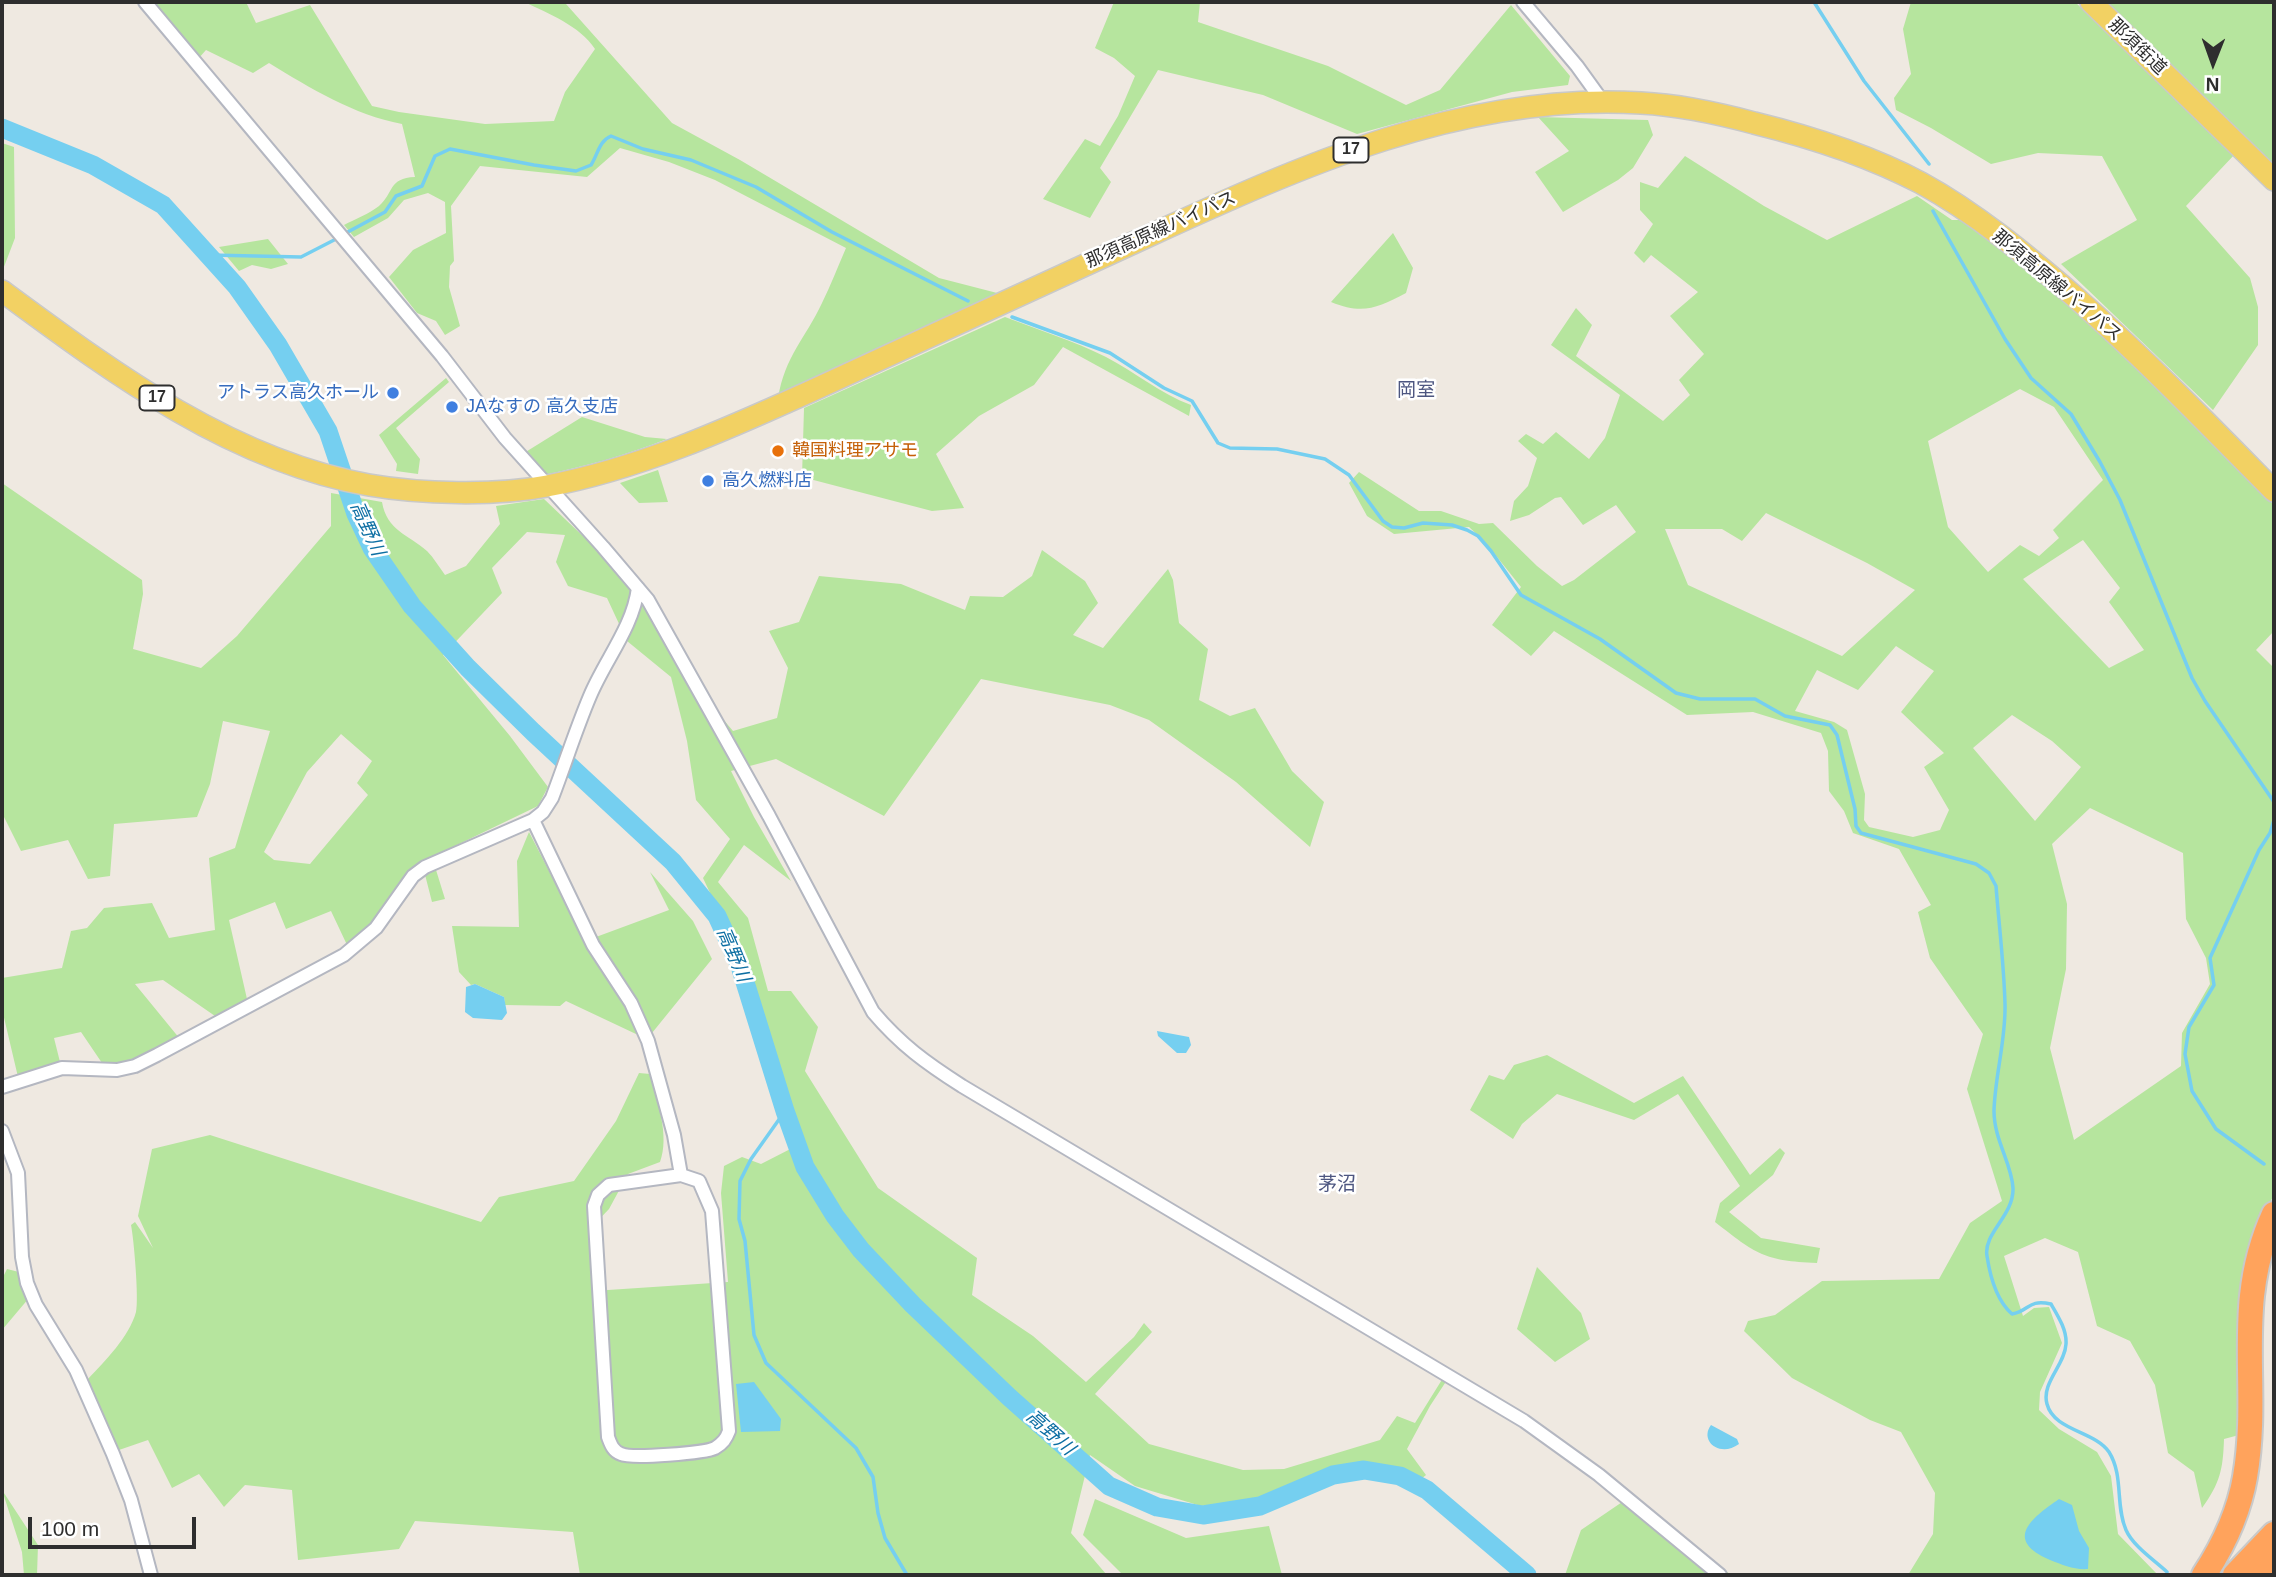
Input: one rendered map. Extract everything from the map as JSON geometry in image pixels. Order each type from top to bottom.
[{"type":"highway","points":[[2204,1575],[2232,1521],[2244,1480],[2249,1439],[2249,1307],[2256,1265],[2274,1214]]},
{"type":"highway","points":[[2235,1575],[2274,1534]]},
{"type":"highway","points":[[2263,1575],[2274,1564]]},
{"type":"main road","name":"那須街道","points":[[2091,2],[2274,180]]},
{"type":"main road","name":"那須高原線バイパス","points":[[2,291],[82,349],[158,398],[206,426],[293,464],[329,476],[394,489],[459,491],[548,486],[634,463],[684,446],[847,375],[1247,191],[1317,162],[1425,127],[1479,115],[1527,107],[1603,102],[1646,103],[1686,108],[1822,141],[1925,185],[2002,236],[2047,273],[2156,372],[2274,491]]},
{"type":"street","points":[[145,2],[433,345],[505,438],[638,588],[667,632],[747,781],[769,816],[873,1012],[891,1034],[917,1057],[1080,1158],[1524,1421],[1599,1475],[1720,1575]]},
{"type":"street","points":[[1523,2],[1577,66],[1603,102]]},
{"type":"street","points":[[2,1087],[62,1068],[117,1070],[135,1066],[157,1055],[344,955],[376,928],[413,876],[425,867],[533,820],[543,812],[552,798],[594,687],[631,617],[638,588]]},
{"type":"street","points":[[533,820],[593,946],[631,1003],[648,1041],[674,1135],[681,1175]]},
{"type":"street","points":[[2,1131],[18,1172],[22,1257],[27,1283],[36,1306],[76,1370],[113,1454],[131,1500],[151,1575]]},
{"type":"street","points":[[681,1175],[699,1181],[712,1211],[729,1431],[725,1441],[706,1451],[632,1456],[620,1454],[612,1448],[608,1437],[594,1206],[598,1195],[609,1185],[681,1175]]},
{"type":"green space","points":[[152,2],[246,2],[256,23],[310,5],[372,106],[485,124],[554,121],[565,92],[595,49],[572,27],[524,2],[568,2],[566,4],[672,123],[740,160],[939,278],[1001,294],[778,398],[785,370],[816,316],[846,248],[715,180],[669,162],[620,148],[587,177],[480,166],[451,206],[454,261],[450,266],[449,287],[460,326],[445,335],[436,321],[417,313],[389,277],[413,250],[446,233],[445,202],[428,193],[404,200],[388,218],[354,237],[344,225],[379,206],[400,180],[415,177],[402,124],[350,107],[316,91],[269,63],[253,73],[206,50],[198,59]]},
{"type":"green space","points":[[1114,2],[1200,2],[1198,22],[1328,66],[1406,105],[1440,90],[1511,5],[1570,76],[1568,85],[1512,92],[1357,134],[1263,95],[1158,70],[1100,168],[1111,182],[1090,218],[1043,199],[1085,139],[1100,146],[1118,116],[1135,76],[1114,58],[1095,48]]},
{"type":"green space","points":[[1911,2],[2075,2],[2235,154],[2186,206],[2250,278],[2258,307],[2258,345],[2213,410],[2061,264],[2137,220],[2102,156],[2038,153],[1991,164],[1896,110],[1894,98],[1911,74],[1903,29]]},
{"type":"green space","points":[[2102,2],[2274,2],[2274,170]]},
{"type":"green space","points":[[1538,117],[1648,120],[1653,135],[1633,168],[1618,180],[1563,212],[1535,172],[1569,151]]},
{"type":"green space","points":[[2,143],[14,147],[15,238],[2,272]]},
{"type":"green space","points":[[1685,156],[1764,206],[1827,240],[1917,196],[1952,220],[1967,220],[2088,316],[2274,505],[2274,631],[2256,650],[2274,668],[2274,1195],[2258,1224],[2242,1303],[2238,1379],[2239,1435],[2224,1439],[2219,1476],[2202,1508],[2194,1472],[2168,1453],[2155,1385],[2130,1341],[2097,1326],[2078,1252],[2045,1238],[2004,1256],[2023,1316],[2034,1308],[2049,1307],[2062,1343],[2040,1392],[2039,1410],[2059,1429],[2097,1452],[2111,1476],[2118,1534],[2158,1575],[1908,1575],[1933,1534],[1935,1493],[1901,1432],[1870,1420],[1792,1378],[1744,1331],[1748,1321],[1775,1315],[1822,1281],[1939,1279],[1970,1223],[2002,1201],[1967,1089],[1983,1034],[1930,958],[1918,912],[1931,905],[1899,849],[1853,833],[1844,811],[1829,791],[1828,751],[1821,733],[1753,712],[1687,715],[1554,631],[1531,656],[1492,625],[1521,587],[1485,542],[1469,527],[1394,534],[1367,516],[1349,483],[1359,472],[1419,511],[1441,511],[1479,524],[1493,523],[1562,586],[1574,580],[1636,532],[1616,505],[1583,525],[1561,497],[1529,515],[1510,521],[1514,501],[1528,486],[1537,458],[1518,441],[1526,434],[1543,444],[1556,432],[1589,459],[1605,438],[1620,395],[1551,345],[1576,308],[1592,325],[1576,356],[1663,421],[1690,395],[1679,380],[1704,354],[1670,316],[1698,292],[1651,255],[1644,263],[1634,253],[1653,224],[1640,210],[1640,182],[1658,188]],"holes":[[[2020,389],[2054,407],[2103,480],[2053,530],[2059,538],[2039,556],[2020,545],[1988,572],[1948,527],[1928,441]],[[1766,513],[1915,590],[1842,656],[1688,585],[1665,529],[1722,529],[1742,541]],[[2083,540],[2120,588],[2109,602],[2144,650],[2109,668],[2023,579]],[[1896,646],[1934,671],[1901,712],[1944,753],[1924,767],[1949,810],[1940,830],[1913,837],[1869,827],[1864,820],[1865,794],[1847,730],[1834,722],[1795,711],[1817,670],[1858,690]],[[2012,715],[2052,741],[2081,767],[2035,821],[1973,748]],[[2090,808],[2183,853],[2186,919],[2206,958],[2210,984],[2182,1033],[2181,1066],[2074,1140],[2050,1048],[2066,969],[2067,904],[2052,844]]]},
{"type":"green space","points":[[1393,233],[1413,268],[1406,293],[1370,308],[1352,308],[1331,302]]},
{"type":"green space","points":[[268,239],[288,264],[271,269],[252,265],[239,271],[219,247]]},
{"type":"green space","points":[[1005,317],[1106,357],[1169,395],[1191,405],[1189,416],[1063,347],[1034,385],[979,416],[936,454],[964,508],[932,511],[802,477],[804,408]]},
{"type":"green space","points":[[446,378],[449,382],[396,428],[420,459],[418,474],[396,471],[397,464],[379,435]]},
{"type":"green space","points":[[582,417],[645,437],[667,439],[607,460],[544,475],[524,453]]},
{"type":"green space","points":[[658,470],[668,502],[639,503],[620,483]]},
{"type":"green space","points":[[2,483],[142,580],[143,594],[133,649],[201,668],[237,636],[331,526],[331,493],[382,502],[393,526],[427,551],[445,575],[466,566],[500,524],[496,506],[544,499],[608,560],[645,604],[686,675],[733,731],[777,718],[788,668],[769,631],[799,622],[819,576],[901,584],[965,610],[970,596],[1003,597],[1032,576],[1042,550],[1085,581],[1098,603],[1073,635],[1103,648],[1168,569],[1173,580],[1179,623],[1208,649],[1199,700],[1230,716],[1255,708],[1292,771],[1324,802],[1310,847],[1236,782],[1149,720],[1110,705],[981,679],[884,816],[776,759],[731,771],[791,881],[744,845],[718,882],[748,918],[768,991],[791,991],[818,1027],[805,1071],[878,1188],[977,1258],[972,1295],[1033,1336],[1086,1382],[1134,1337],[1144,1323],[1152,1332],[1095,1394],[1149,1444],[1243,1470],[1284,1469],[1380,1440],[1397,1416],[1415,1423],[1443,1378],[1447,1380],[1407,1449],[1426,1475],[1420,1480],[1378,1466],[1327,1469],[1265,1499],[1201,1506],[1135,1486],[1090,1455],[1071,1533],[1105,1575],[580,1575],[573,1532],[415,1521],[399,1549],[298,1560],[292,1490],[245,1485],[224,1507],[199,1474],[172,1488],[148,1440],[119,1450],[88,1379],[122,1339],[136,1312],[137,1283],[131,1225],[135,1222],[153,1248],[138,1216],[152,1149],[210,1135],[481,1222],[499,1197],[574,1181],[616,1121],[639,1073],[650,1074],[663,1130],[663,1152],[660,1162],[628,1174],[609,1209],[588,1231],[593,1291],[728,1282],[721,1193],[724,1166],[742,1157],[761,1164],[804,1142],[750,978],[703,878],[730,839],[696,800],[687,741],[671,677],[627,641],[607,598],[568,586],[556,562],[565,535],[527,532],[492,568],[502,593],[443,655],[548,787],[538,806],[432,857],[445,899],[432,902],[422,863],[372,926],[348,947],[331,911],[286,929],[275,902],[229,920],[247,999],[215,1016],[163,980],[135,984],[180,1039],[132,1063],[102,1063],[81,1032],[54,1038],[60,1062],[18,1077],[2,1009],[2,978],[62,968],[71,931],[87,928],[104,908],[152,903],[169,938],[215,930],[209,858],[235,848],[270,731],[223,721],[210,784],[197,817],[114,824],[110,876],[88,879],[68,840],[21,851],[2,813]],"holes":[[[341,734],[372,761],[357,783],[368,795],[310,864],[274,860],[264,852],[307,772]]]},
{"type":"green space","points":[[529,832],[595,960],[639,1027],[636,1034],[566,1001],[560,1006],[505,1005],[504,997],[475,984],[471,985],[459,972],[452,926],[519,927],[517,861]]},
{"type":"green space","points":[[650,872],[693,921],[712,959],[652,1033],[596,937],[669,910]]},
{"type":"green space","points":[[1547,1055],[1634,1103],[1683,1076],[1750,1175],[1780,1148],[1785,1153],[1773,1175],[1729,1212],[1761,1238],[1820,1248],[1817,1263],[1784,1260],[1762,1254],[1715,1222],[1720,1203],[1740,1186],[1678,1094],[1634,1120],[1557,1094],[1522,1124],[1513,1139],[1470,1110],[1489,1075],[1504,1080],[1514,1065]]},
{"type":"green space","points":[[1537,1267],[1581,1313],[1590,1339],[1555,1362],[1517,1329]]},
{"type":"green space","points":[[7,1269],[19,1272],[29,1298],[2,1330],[2,1279]]},
{"type":"green space","points":[[2,1490],[38,1545],[37,1575],[24,1575],[22,1552]]},
{"type":"green space","points":[[1631,1496],[1731,1575],[1565,1575],[1581,1530]]},
{"type":"green space","points":[[1095,1499],[1186,1538],[1269,1526],[1282,1575],[1123,1575],[1083,1535]]},
{"type":"water","points":[[475,984],[504,997],[507,1013],[502,1020],[473,1018],[465,1012],[466,987]]},
{"type":"water","points":[[1157,1031],[1189,1037],[1191,1045],[1186,1053],[1177,1053],[1158,1036]]},
{"type":"water","points":[[754,1382],[781,1419],[780,1431],[741,1432],[736,1384]]},
{"type":"water","points":[[1711,1425],[1737,1439],[1739,1444],[1725,1449],[1713,1446],[1708,1437]]},
{"type":"water","points":[[2059,1499],[2072,1505],[2079,1531],[2089,1548],[2088,1569],[2073,1568],[2050,1560],[2028,1545],[2025,1537],[2031,1522]]},
{"type":"waterway","points":[[1814,2],[1864,81],[1929,164]]},
{"type":"waterway","name":"高野川","points":[[2,128],[93,165],[163,205],[237,287],[278,345],[328,431],[356,514],[372,548],[412,606],[468,668],[533,732],[673,862],[717,916],[740,966],[805,1167],[835,1216],[861,1250],[913,1305],[1009,1397],[1109,1486],[1157,1507],[1203,1515],[1260,1506],[1333,1475],[1364,1470],[1400,1476],[1427,1490],[1527,1575]]},
{"type":"waterway","points":[[344,234],[385,212],[396,196],[422,186],[435,156],[450,149],[576,171],[591,165],[601,144],[611,136],[643,149],[691,160],[756,187],[832,232],[968,301]]},
{"type":"waterway","points":[[1933,211],[2005,339],[2031,378],[2071,414],[2100,462],[2120,500],[2192,678],[2274,802]]},
{"type":"waterway","points":[[209,255],[301,257],[338,238]]},
{"type":"waterway","points":[[1012,317],[1110,353],[1164,388],[1192,401],[1218,443],[1230,448],[1277,449],[1325,459],[1349,475],[1383,521],[1392,527],[1404,528],[1423,523],[1452,525],[1478,536],[1521,595],[1600,639],[1676,693],[1700,699],[1755,699],[1785,716],[1830,725],[1837,735],[1855,809],[1856,826],[1861,833],[1976,864],[1989,873],[1996,886],[2005,1004],[1994,1111],[2013,1188],[2009,1207],[1987,1248],[1990,1272],[1998,1295],[2012,1314],[2033,1304],[2051,1304],[2064,1328],[2066,1344],[2065,1352],[2047,1389],[2047,1404],[2058,1420],[2094,1439],[2109,1452],[2114,1461],[2126,1530],[2139,1547],[2167,1572]]},
{"type":"waterway","points":[[2264,1164],[2216,1129],[2192,1091],[2185,1054],[2189,1027],[2214,985],[2210,958],[2274,820]]},
{"type":"waterway","points":[[785,1111],[751,1159],[740,1181],[739,1219],[745,1241],[754,1335],[766,1363],[856,1448],[873,1477],[885,1538],[907,1575]]},
{"type":"place","name":"アトラス高久ホール","points":[[393,393]]},
{"type":"place","name":"JAなすの 高久支店","points":[[452,407]]},
{"type":"place","name":"韓国料理アサモ","points":[[778,451]]},
{"type":"place","name":"高久燃料店","points":[[708,481]]},
{"type":"district","name":"岡室","points":[[1416,391]]},
{"type":"district","name":"茅沼","points":[[1337,1185]]}]
